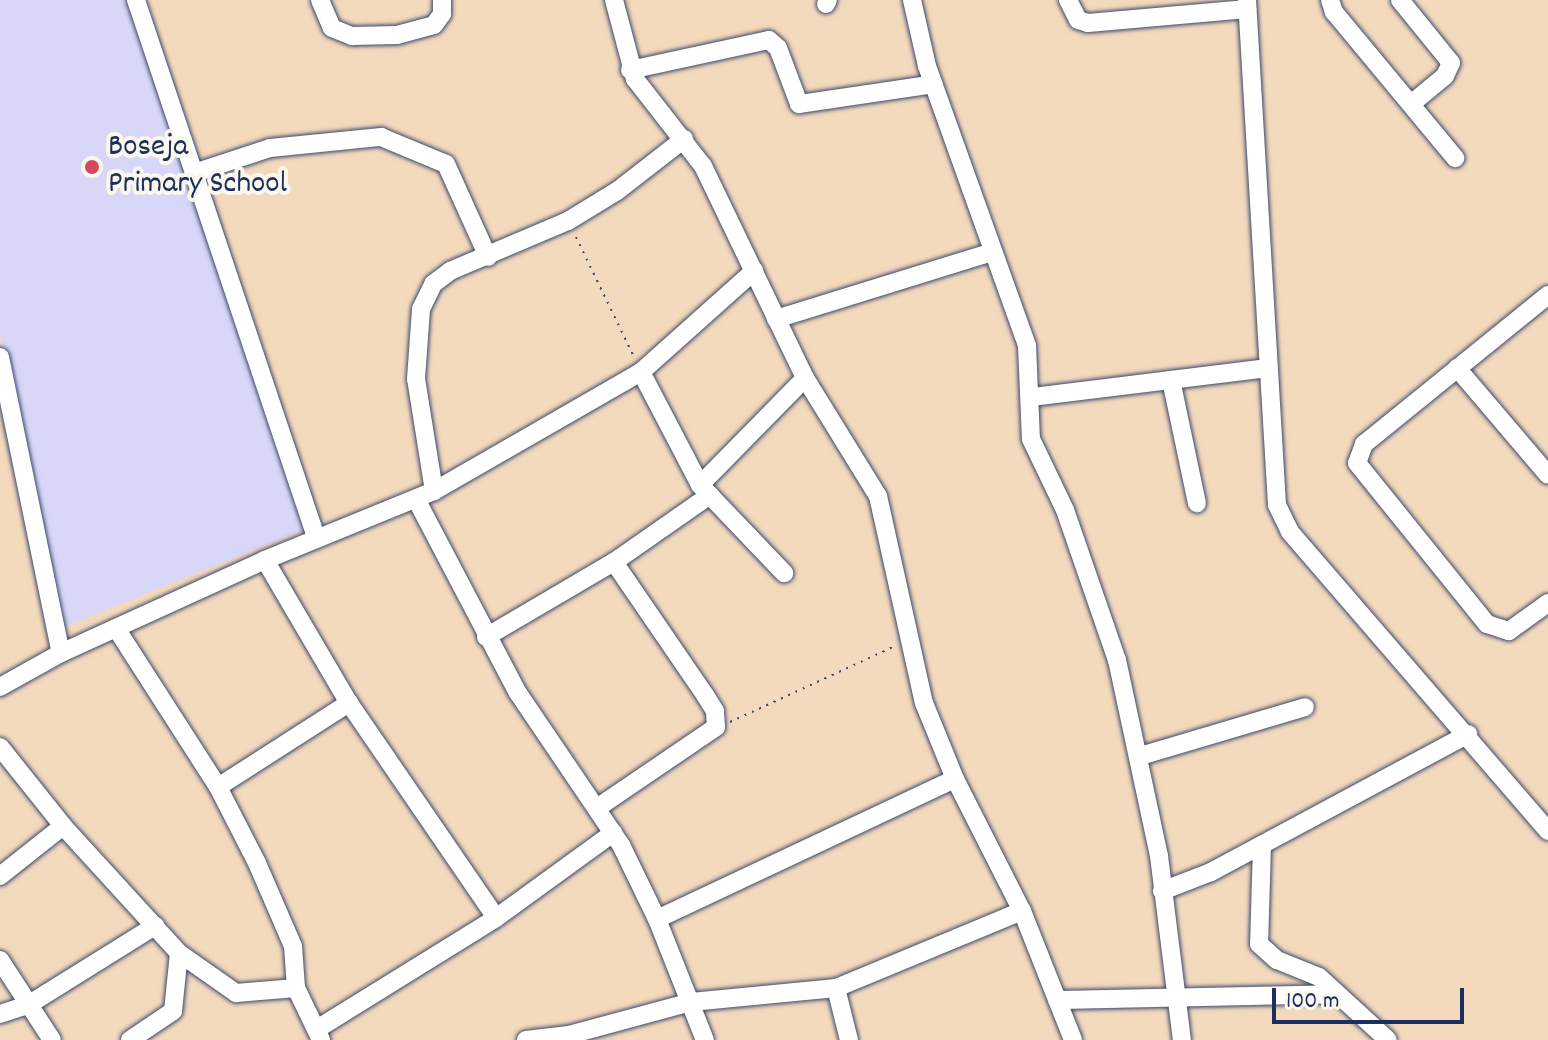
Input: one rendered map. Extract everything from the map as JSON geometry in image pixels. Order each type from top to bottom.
[{"type":"street","points":[[136,0],[316,537]]},
{"type":"street","points":[[320,0],[332,28],[352,36],[397,35],[434,25],[442,14],[442,0]]},
{"type":"street","points":[[614,0],[630,70],[684,139],[730,214],[805,378],[878,496],[924,703],[955,779],[1022,911],[1073,1040]]},
{"type":"street","points":[[912,0],[934,84],[1027,345],[1032,397],[1031,439],[1065,510],[1117,660],[1140,756],[1182,1040]]},
{"type":"street","points":[[1068,0],[1078,20],[1088,23],[1247,5],[1274,489],[1282,520],[1548,831]]},
{"type":"street","points":[[1330,0],[1334,12],[1455,158]]},
{"type":"street","points":[[1400,0],[1451,63],[1445,76],[1411,104]]},
{"type":"street","points":[[630,70],[769,40],[778,48],[799,104],[934,84]]},
{"type":"street","points":[[194,173],[270,148],[381,137],[446,164],[488,257]]},
{"type":"street","points":[[434,491],[416,379],[421,309],[433,284],[568,221],[684,139]]},
{"type":"street","points":[[776,319],[992,252]]},
{"type":"street","points":[[0,687],[61,653],[265,560],[434,491],[641,372],[754,271]]},
{"type":"street","points":[[1546,300],[1364,444],[1357,463],[1487,624],[1509,631],[1548,603]]},
{"type":"street","points":[[0,361],[61,653]]},
{"type":"street","points":[[1032,397],[1267,368]]},
{"type":"street","points":[[1457,368],[1548,475]]},
{"type":"street","points":[[641,372],[705,490],[784,573]]},
{"type":"street","points":[[486,637],[614,562],[705,490],[805,378]]},
{"type":"street","points":[[1171,380],[1197,503]]},
{"type":"street","points":[[416,499],[486,637],[613,833],[657,919],[705,1040]]},
{"type":"street","points":[[265,560],[349,703],[496,918]]},
{"type":"street","points":[[597,808],[716,727],[710,703],[614,562]]},
{"type":"street","points":[[116,628],[218,787],[285,925],[293,946],[296,988],[319,1035],[496,918],[613,833]]},
{"type":"street","points":[[218,787],[349,703]]},
{"type":"street","points":[[1140,756],[1305,707]]},
{"type":"street","points":[[1162,891],[1262,845],[1468,734]]},
{"type":"street","points":[[0,747],[63,826],[179,953],[236,993],[296,988]]},
{"type":"street","points":[[657,919],[955,779]]},
{"type":"street","points":[[0,876],[63,826]]},
{"type":"street","points":[[1262,845],[1259,944],[1277,960],[1319,977],[1388,1040]]},
{"type":"street","points":[[526,1040],[569,1035],[691,1002],[836,988],[1022,911]]},
{"type":"street","points":[[0,1014],[28,1005],[155,926]]},
{"type":"street","points":[[130,1040],[173,1011],[179,953]]},
{"type":"street","points":[[0,960],[52,1040]]},
{"type":"street","points":[[836,988],[849,1040]]},
{"type":"street","points":[[1057,1000],[1177,994],[1336,994]]},
{"type":"path","points":[[568,221],[641,372]]},
{"type":"path","points":[[716,727],[908,641]]},
{"type":"shaded area","name":"Boseja Primary School","points":[[0,0],[125,0],[308,528],[64,627],[0,335]]},
{"type":"place","name":"Boseja Primary School","points":[[92,167]]}]
